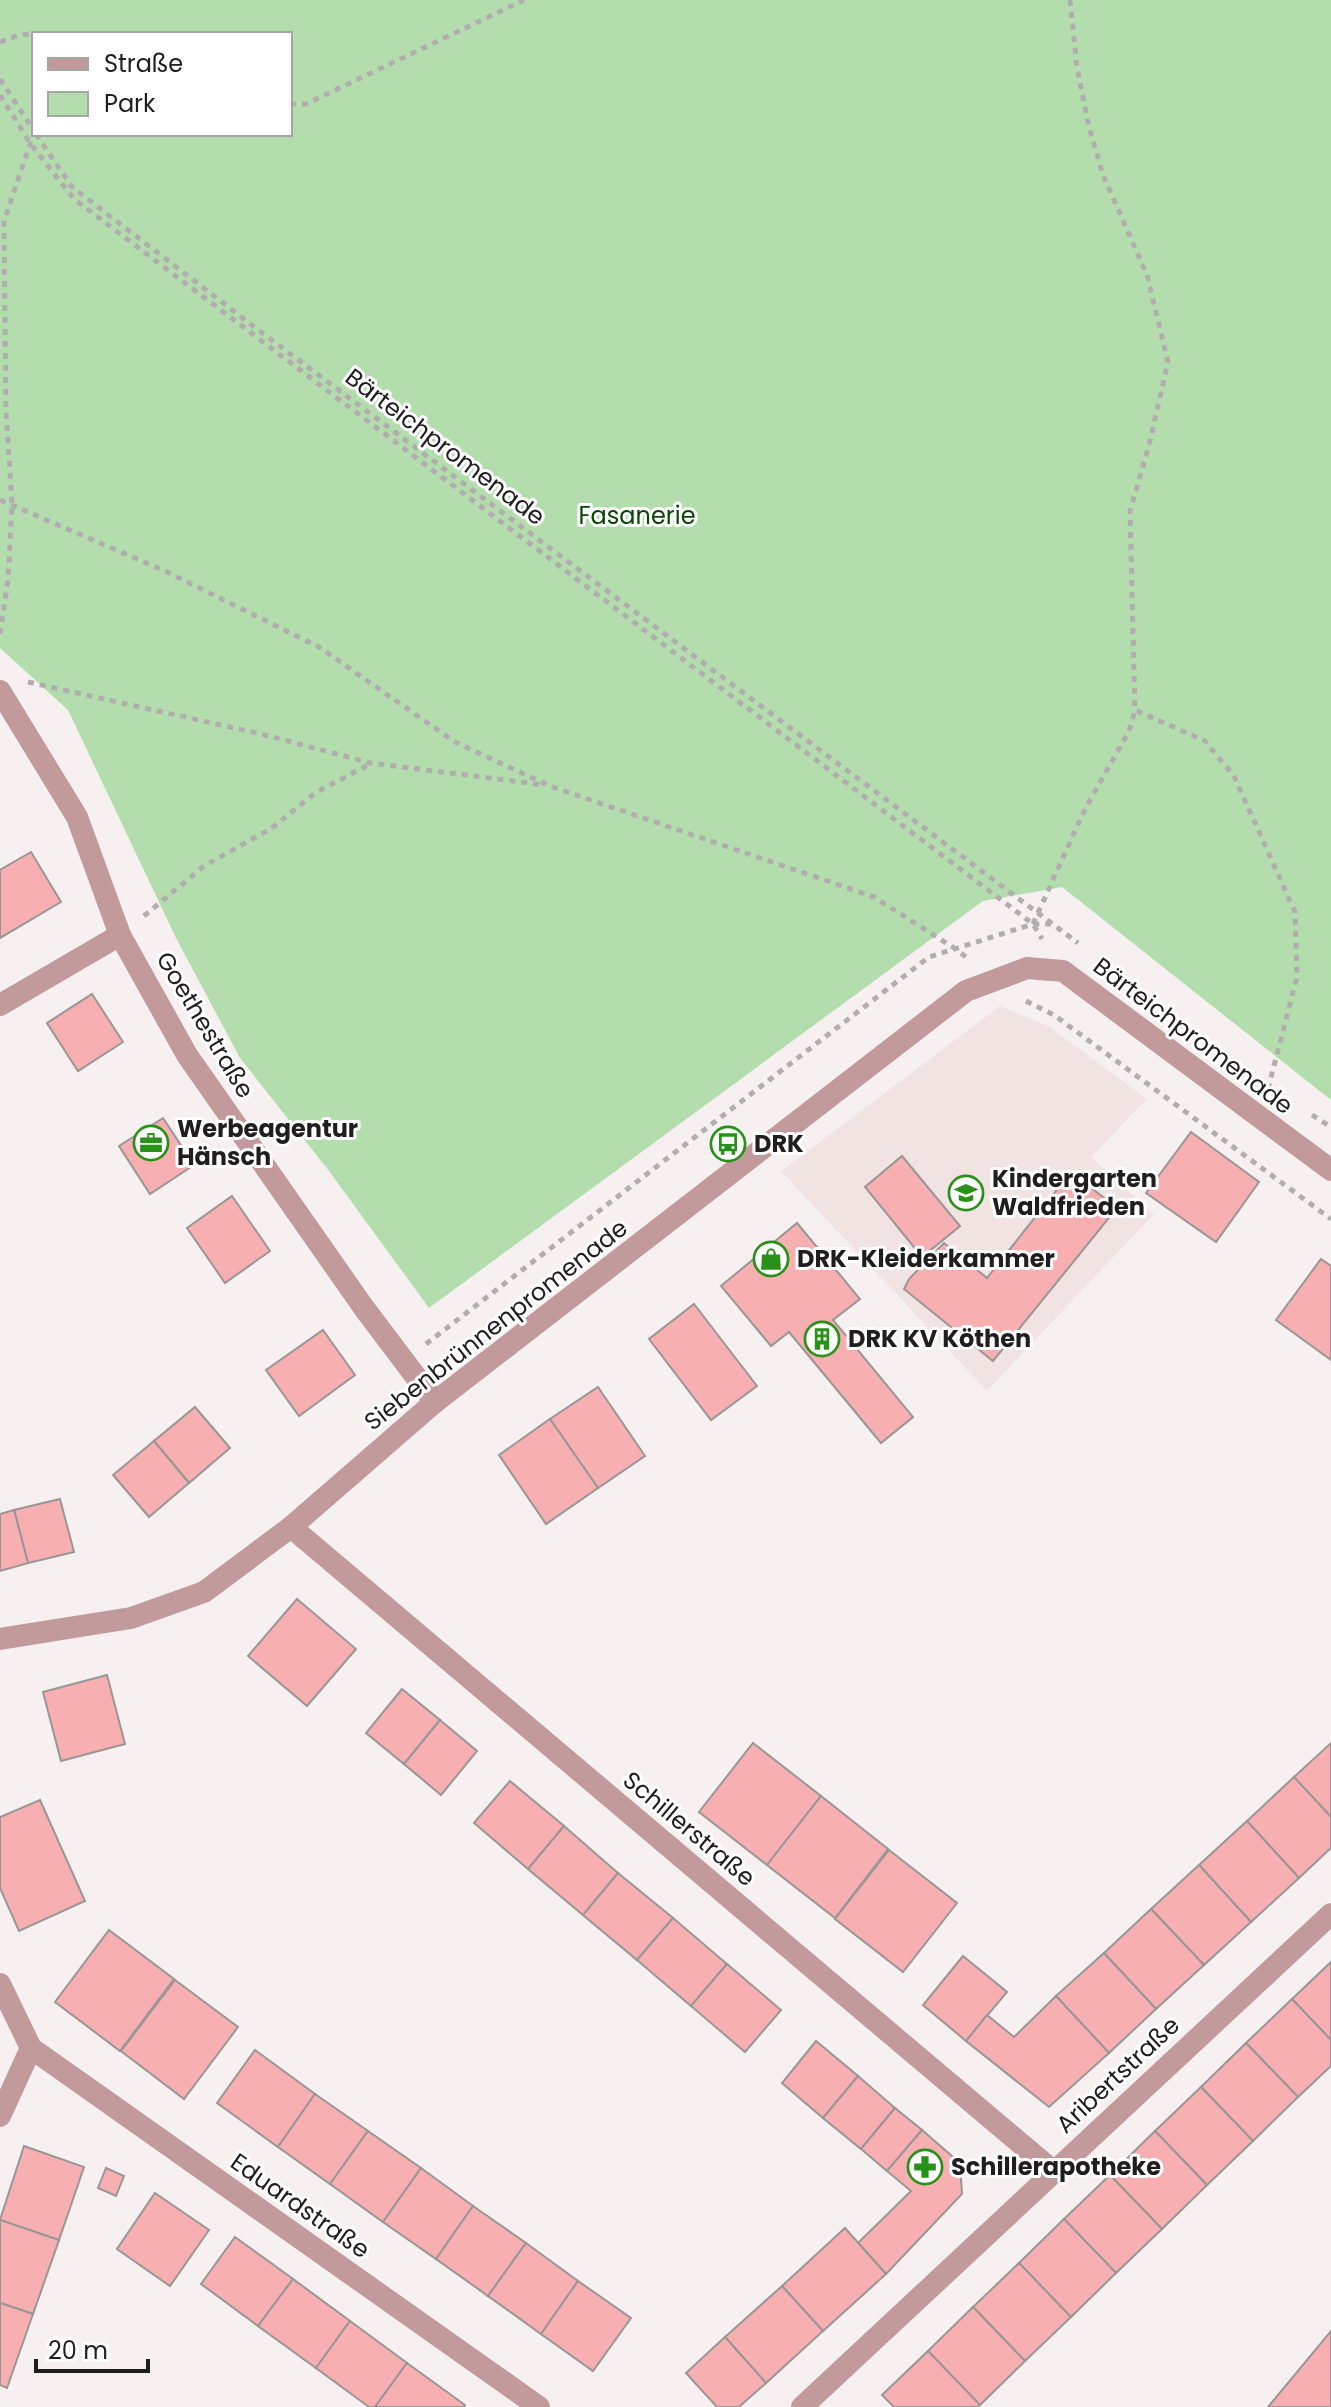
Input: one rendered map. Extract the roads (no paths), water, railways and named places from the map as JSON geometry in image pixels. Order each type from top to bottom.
[{"type":"street","name":"Goethestraße","points":[[8,685],[77,817],[120,935],[187,1055],[364,1308],[435,1402]]},
{"type":"street","points":[[0,1005],[120,935]]},
{"type":"street","name":"Bärteichpromenade","points":[[993,979],[1027,968],[1063,971],[1331,1170]]},
{"type":"street","name":"Siebenbrünnenpromenade","points":[[0,1639],[131,1618],[204,1592],[291,1527],[435,1402],[966,991],[993,979]]},
{"type":"street","name":"Schillerstraße","points":[[291,1527],[1053,2171]]},
{"type":"street","name":"Aribertstraße","points":[[802,2407],[1331,1914]]},
{"type":"street","points":[[0,1984],[31,2048],[0,2116]]},
{"type":"street","name":"Eduardstraße","points":[[31,2048],[539,2407]]},
{"type":"place","name":"Werbeagentur Hänsch","points":[[151,1143]]},
{"type":"place","name":"DRK","points":[[728,1144]]},
{"type":"place","name":"Kindergarten Waldfrieden","points":[[966,1193]]},
{"type":"place","name":"DRK-Kleiderkammer","points":[[771,1259]]},
{"type":"place","name":"DRK KV Köthen","points":[[822,1339]]},
{"type":"place","name":"Schillerapotheke","points":[[925,2167]]},
{"type":"park label","name":"Fasanerie","points":[[637,516]]}]
